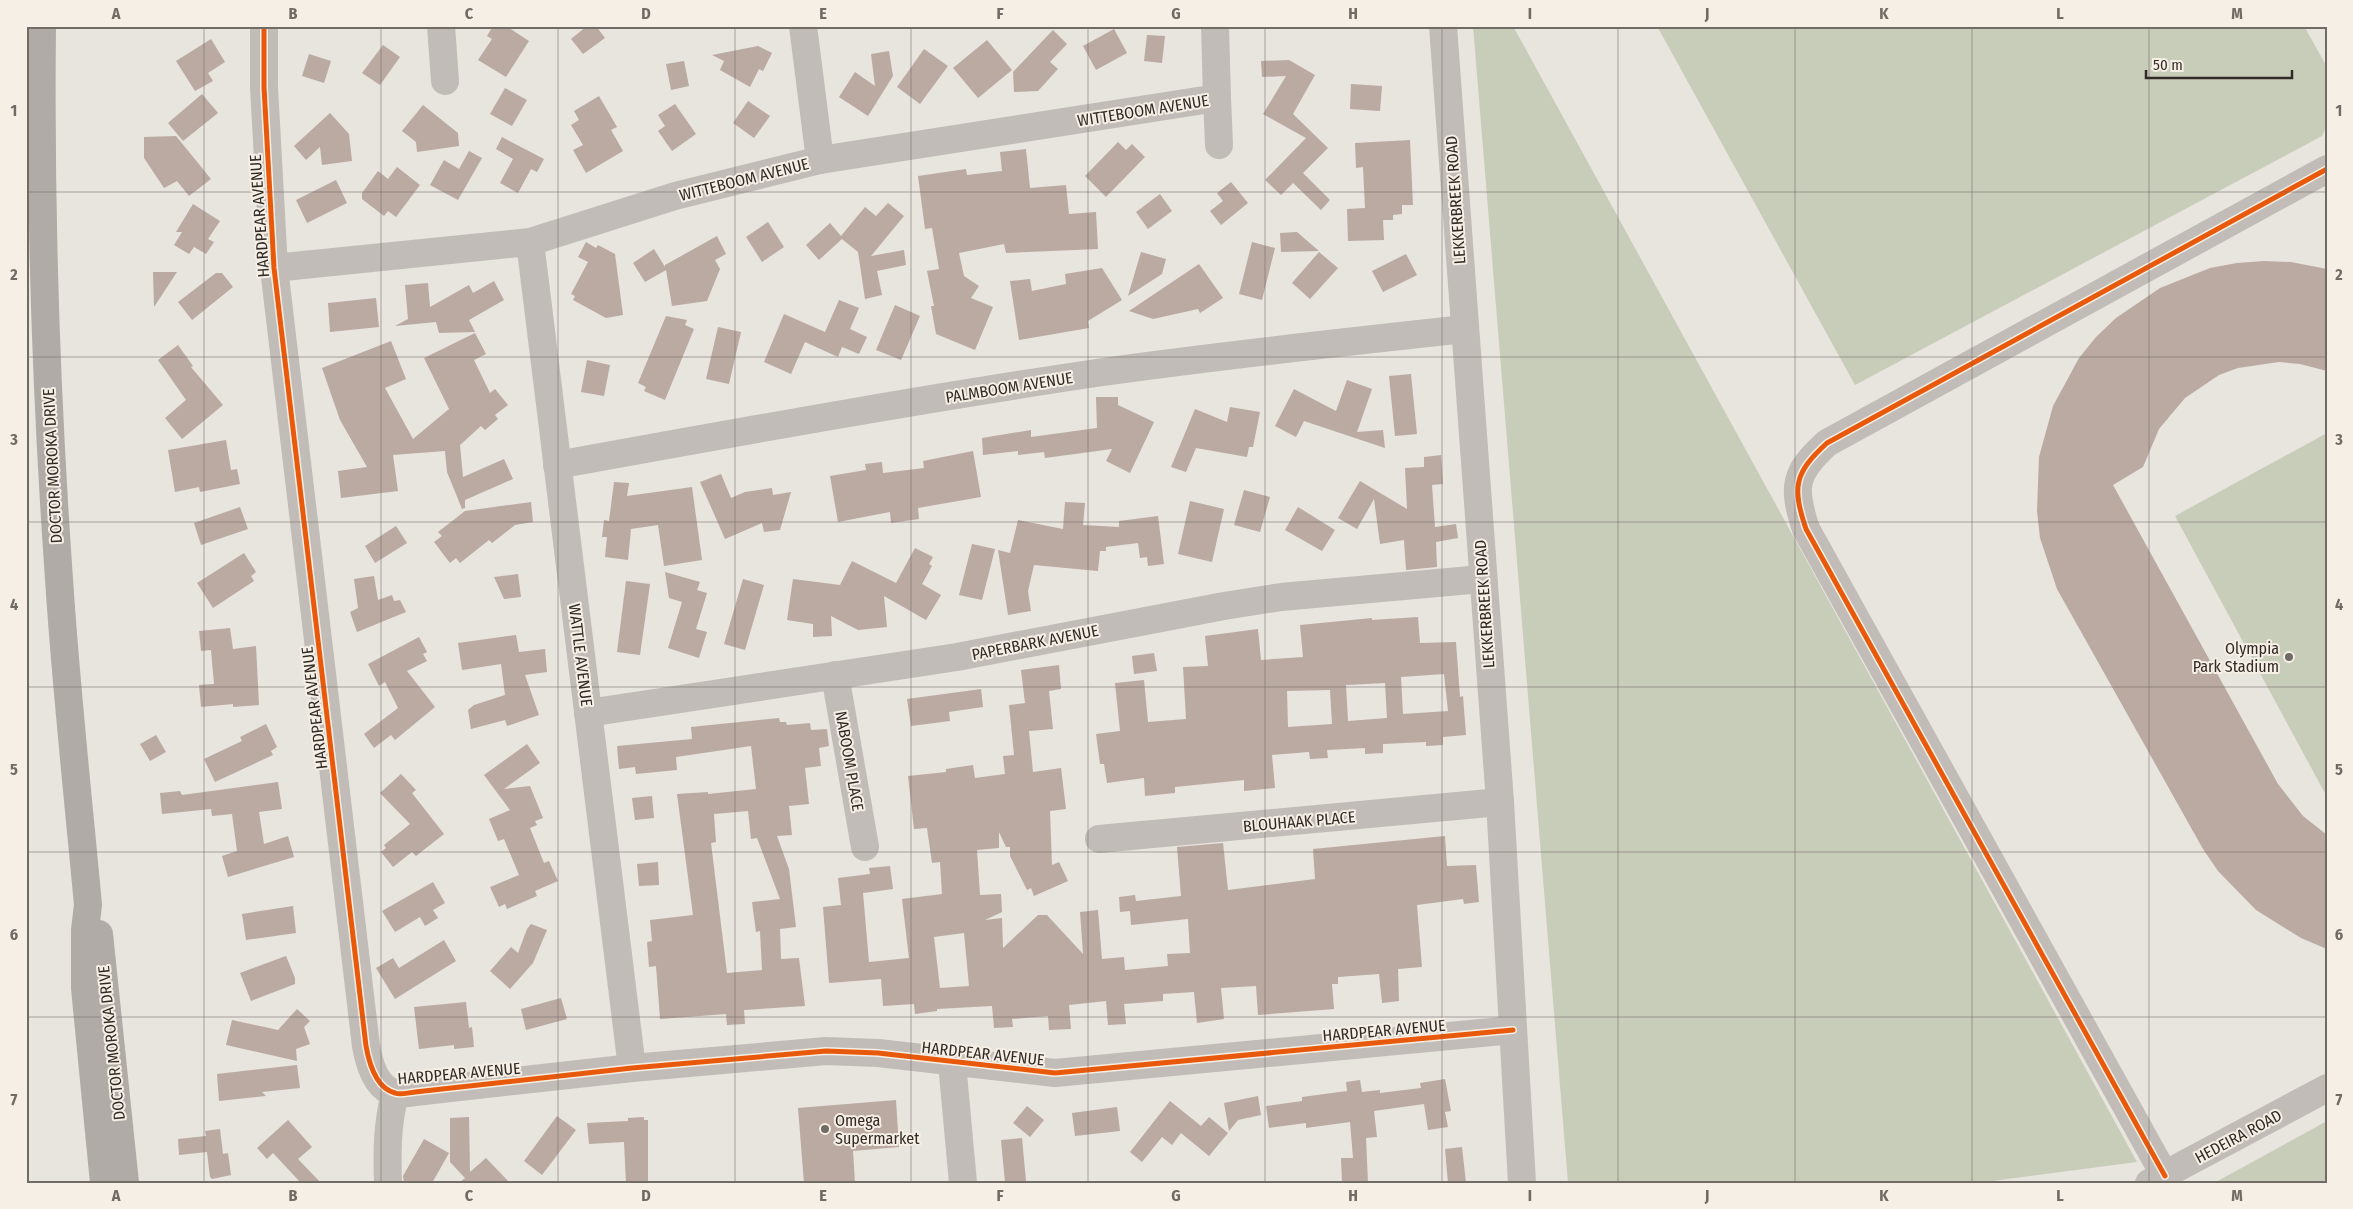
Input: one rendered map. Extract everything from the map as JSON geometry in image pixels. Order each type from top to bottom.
[{"type":"main road","name":"DOCTOR MOROKA DRIVE","points":[[42,26],[44,302],[49,410],[59,581],[88,905],[85,930],[85,988],[104,1183]]},
{"type":"main road","name":"DOCTOR MOROKA DRIVE","points":[[88,905],[98,928],[106,987],[125,1183]]},
{"type":"street","name":"HARDPEAR AVENUE","points":[[264,26],[264,87],[274,268],[366,1046],[372,1070],[386,1089],[395,1094],[632,1068],[826,1051],[878,1053],[952,1063],[1055,1073],[1513,1030]]},
{"type":"street","points":[[441,26],[445,81]]},
{"type":"street","points":[[803,26],[820,160]]},
{"type":"street","name":"WITTEBOOM AVENUE","points":[[1215,26],[1219,144]]},
{"type":"street","name":"LEKKERBREEK ROAD","points":[[1443,26],[1482,579],[1500,802],[1522,1183]]},
{"type":"street","name":"WITTEBOOM AVENUE","points":[[274,268],[530,242],[675,196],[820,160],[1217,98]]},
{"type":"street","points":[[2157,1180],[1806,529],[1797,503],[1797,483],[1809,460],[1827,443],[2327,169]]},
{"type":"street","name":"WATTLE AVENUE","points":[[530,242],[632,1068]]},
{"type":"street","name":"PALMBOOM AVENUE","points":[[557,465],[858,410],[1104,372],[1260,351],[1465,329]]},
{"type":"street","name":"PAPERBARK AVENUE","points":[[588,713],[957,657],[1224,606],[1281,597],[1482,579]]},
{"type":"street","name":"NABOOM PLACE","points":[[835,675],[865,847]]},
{"type":"street","name":"BLOUHAAK PLACE","points":[[1099,839],[1500,802]]},
{"type":"street","points":[[952,1063],[963,1183]]},
{"type":"street","name":"HEDEIRA ROAD","points":[[2157,1180],[2327,1088]]},
{"type":"street","name":"HARDPEAR AVENUE","points":[[388,1183],[387,1144],[390,1114],[395,1094]]},
{"type":"green space","points":[[1473,26],[1513,26],[2137,1162],[1977,1183],[1568,1183]]},
{"type":"green space","points":[[1657,26],[2304,26],[2327,67],[2327,126],[2322,136],[1855,385]]},
{"type":"green space","name":"Olympia Park Stadium","points":[[2327,433],[2327,797],[2175,516]]},
{"type":"green space","points":[[2327,1121],[2327,1183],[2214,1183]]},
{"type":"building","points":[[493,26],[506,26],[529,41],[506,77],[478,60],[492,39],[487,36]]},
{"type":"building","points":[[587,26],[596,26],[605,38],[583,54],[571,39]]},
{"type":"building","points":[[1114,29],[1127,53],[1096,70],[1083,46]]},
{"type":"building","points":[[1053,30],[1067,44],[1050,62],[1058,69],[1038,91],[1014,92],[1013,72]]},
{"type":"building","points":[[1147,35],[1165,36],[1162,63],[1144,61]]},
{"type":"building","points":[[211,39],[225,62],[208,73],[213,81],[195,91],[176,61]]},
{"type":"building","points":[[987,40],[1012,70],[978,98],[953,68]]},
{"type":"building","points":[[383,45],[400,57],[380,85],[362,73]]},
{"type":"building","points":[[758,46],[772,53],[763,71],[759,69],[750,87],[720,70],[724,61],[712,55]]},
{"type":"building","points":[[924,49],[948,66],[920,104],[897,87]]},
{"type":"building","points":[[889,51],[893,76],[868,116],[839,97],[855,72],[875,86],[871,54]]},
{"type":"building","points":[[309,54],[331,61],[324,83],[302,76]]},
{"type":"building","points":[[1289,60],[1315,75],[1293,114],[1328,148],[1303,173],[1330,200],[1321,210],[1293,183],[1281,195],[1265,180],[1306,138],[1263,114],[1286,76],[1262,77],[1261,61]]},
{"type":"building","points":[[684,61],[689,86],[671,90],[666,64]]},
{"type":"building","points":[[1351,84],[1382,86],[1380,111],[1350,109]]},
{"type":"building","points":[[505,88],[527,100],[512,126],[490,114]]},
{"type":"building","points":[[202,94],[218,113],[183,141],[168,123]]},
{"type":"building","points":[[599,96],[617,127],[611,130],[623,151],[586,173],[573,150],[583,145],[571,125],[579,120],[574,111]]},
{"type":"building","points":[[748,101],[770,116],[754,138],[733,123]]},
{"type":"building","points":[[675,104],[696,134],[672,151],[658,131],[665,126],[658,115]]},
{"type":"building","points":[[423,105],[458,133],[459,146],[417,152],[416,142],[402,131]]},
{"type":"building","points":[[330,113],[349,134],[352,161],[322,165],[320,147],[306,160],[294,146]]},
{"type":"building","points":[[176,136],[211,179],[189,196],[177,181],[164,188],[144,158],[144,137]]},
{"type":"building","points":[[502,137],[544,159],[537,172],[531,169],[518,193],[500,183],[513,159],[496,149]]},
{"type":"building","points":[[1410,140],[1413,205],[1402,205],[1402,214],[1393,215],[1393,220],[1383,220],[1384,240],[1348,241],[1347,209],[1365,208],[1363,167],[1356,168],[1355,143]]},
{"type":"building","points":[[1118,142],[1126,150],[1132,144],[1145,157],[1106,197],[1085,176]]},
{"type":"building","points":[[1026,149],[1030,188],[1066,185],[1069,214],[1096,212],[1098,249],[1006,253],[1004,244],[959,253],[964,276],[979,286],[971,298],[993,307],[975,350],[936,334],[931,306],[934,306],[927,271],[939,269],[932,228],[925,229],[918,176],[966,169],[967,175],[1002,171],[1000,152]]},
{"type":"building","points":[[469,151],[482,158],[458,200],[430,185],[444,160],[459,169]]},
{"type":"building","points":[[397,167],[420,185],[396,217],[388,211],[384,216],[362,199],[362,193],[378,171],[388,179]]},
{"type":"building","points":[[336,180],[347,203],[307,223],[296,200]]},
{"type":"building","points":[[1231,182],[1248,203],[1221,225],[1210,211],[1223,201],[1217,193]]},
{"type":"building","points":[[1160,194],[1172,211],[1148,229],[1136,212]]},
{"type":"building","points":[[888,203],[904,216],[871,256],[904,250],[906,265],[877,271],[882,295],[865,299],[858,252],[842,239],[819,260],[806,245],[830,223],[841,236],[865,207],[876,216]]},
{"type":"building","points":[[193,204],[220,221],[208,239],[214,242],[206,254],[194,247],[189,254],[174,245],[182,232],[176,232]]},
{"type":"building","points":[[768,222],[784,247],[762,262],[746,237]]},
{"type":"building","points":[[1297,232],[1319,251],[1281,252],[1280,233]]},
{"type":"building","points":[[717,236],[726,254],[715,260],[720,269],[707,301],[672,306],[666,270],[645,282],[633,263],[654,249],[665,267],[665,265]]},
{"type":"building","points":[[586,242],[596,248],[598,245],[615,254],[623,315],[606,318],[573,300],[575,296],[571,294],[588,262],[578,257]]},
{"type":"building","points":[[1252,242],[1275,248],[1262,300],[1239,294]]},
{"type":"building","points":[[1141,252],[1166,259],[1162,274],[1128,296]]},
{"type":"building","points":[[1319,252],[1338,268],[1310,299],[1292,283]]},
{"type":"building","points":[[1406,254],[1417,275],[1383,292],[1372,271]]},
{"type":"building","name":"Olympia Park Stadium","points":[[2264,261],[2291,262],[2327,269],[2327,371],[2300,364],[2279,362],[2238,368],[2219,375],[2185,398],[2159,429],[2143,467],[2113,485],[2278,784],[2303,816],[2327,835],[2327,949],[2301,938],[2256,910],[2218,871],[2203,849],[2057,589],[2040,538],[2037,511],[2039,457],[2053,406],[2079,358],[2096,337],[2116,318],[2160,288],[2210,268]]},
{"type":"building","points":[[1199,264],[1223,298],[1200,313],[1198,309],[1153,319],[1129,311]]},
{"type":"building","points":[[1102,268],[1122,300],[1088,321],[1089,328],[1019,340],[1010,281],[1030,279],[1032,291],[1066,284],[1065,274]]},
{"type":"building","points":[[153,272],[177,272],[154,307]]},
{"type":"building","points":[[216,273],[222,273],[233,287],[192,320],[178,302]]},
{"type":"building","points":[[494,281],[504,300],[469,320],[475,332],[439,333],[436,322],[395,326],[408,319],[405,285],[428,283],[430,307],[469,285],[473,293]]},
{"type":"building","points":[[376,298],[379,327],[330,332],[328,303]]},
{"type":"building","points":[[839,300],[859,308],[850,329],[867,337],[859,354],[842,347],[838,357],[805,342],[791,374],[764,362],[784,314],[825,332]]},
{"type":"building","points":[[895,305],[920,316],[901,360],[876,350]]},
{"type":"building","points":[[666,316],[687,320],[685,325],[694,329],[665,400],[644,391],[646,387],[638,383]]},
{"type":"building","points":[[718,327],[741,332],[729,384],[706,379]]},
{"type":"building","points":[[475,333],[486,354],[474,360],[490,393],[495,389],[508,405],[495,415],[498,419],[485,430],[481,426],[460,445],[463,477],[504,459],[513,479],[465,500],[465,508],[462,509],[447,472],[445,451],[393,455],[398,491],[341,498],[338,471],[367,467],[340,420],[322,368],[391,341],[406,379],[385,388],[413,439],[449,409],[424,358]]},
{"type":"building","points":[[178,345],[193,366],[191,367],[223,405],[182,439],[165,418],[186,400],[158,360]]},
{"type":"building","points":[[587,360],[610,365],[604,396],[581,392]]},
{"type":"building","points":[[1411,374],[1417,434],[1395,436],[1389,376]]},
{"type":"building","points":[[1347,380],[1372,389],[1357,432],[1383,430],[1385,448],[1304,421],[1296,437],[1275,426],[1294,389],[1336,411]]},
{"type":"building","points":[[1096,397],[1118,397],[1118,405],[1154,422],[1130,473],[1106,461],[1112,449],[1045,458],[1044,452],[1018,455],[1018,451],[983,455],[982,438],[1031,430],[1031,437],[1097,428]]},
{"type":"building","points":[[1230,407],[1260,412],[1253,447],[1249,447],[1247,457],[1196,448],[1186,472],[1171,467],[1195,409],[1227,422]]},
{"type":"building","points":[[226,440],[231,470],[237,469],[240,484],[200,492],[199,487],[175,492],[168,450]]},
{"type":"building","points":[[973,451],[981,497],[918,508],[919,519],[891,523],[890,512],[838,522],[830,476],[866,470],[865,464],[882,462],[883,473],[924,468],[923,461]]},
{"type":"building","points":[[1441,455],[1443,484],[1432,485],[1435,527],[1456,524],[1458,538],[1436,542],[1437,567],[1406,570],[1404,540],[1380,544],[1374,499],[1357,529],[1338,518],[1360,481],[1407,509],[1405,468],[1424,467],[1424,457]]},
{"type":"building","points":[[721,474],[731,498],[745,492],[772,488],[773,495],[791,492],[780,530],[764,532],[762,523],[725,539],[700,482]]},
{"type":"building","points":[[614,482],[629,483],[627,496],[692,487],[702,560],[664,566],[658,525],[631,529],[628,560],[605,557],[607,537],[602,537],[604,520],[609,521]]},
{"type":"building","points":[[1244,490],[1270,497],[1260,532],[1234,525]]},
{"type":"building","points":[[1190,501],[1224,509],[1212,562],[1178,554]]},
{"type":"building","points":[[531,502],[533,522],[515,525],[492,543],[489,540],[460,563],[456,558],[450,563],[434,542],[442,536],[438,532],[465,511]]},
{"type":"building","points":[[1065,502],[1085,503],[1083,525],[1119,527],[1119,521],[1158,516],[1164,564],[1148,566],[1147,557],[1140,558],[1138,543],[1106,547],[1106,551],[1100,551],[1098,571],[1034,565],[1028,591],[1031,611],[1008,615],[998,550],[1010,553],[1018,520],[1063,529]]},
{"type":"building","points":[[240,507],[248,529],[201,545],[194,523]]},
{"type":"building","points":[[1298,507],[1335,530],[1322,551],[1285,530]]},
{"type":"building","points":[[396,526],[407,543],[375,563],[365,546]]},
{"type":"building","points":[[972,544],[995,549],[982,600],[959,595]]},
{"type":"building","points":[[915,548],[933,557],[929,564],[932,566],[922,584],[941,595],[926,620],[884,596],[887,627],[858,630],[831,616],[832,636],[813,637],[813,624],[787,620],[793,579],[840,585],[852,561],[896,583]]},
{"type":"building","points":[[244,553],[256,572],[251,576],[254,581],[213,608],[197,583]]},
{"type":"building","points":[[665,572],[700,582],[697,590],[707,593],[696,629],[707,632],[699,658],[668,648],[682,602],[669,598]]},
{"type":"building","points":[[518,574],[521,597],[504,599],[494,577]]},
{"type":"building","points":[[374,576],[378,600],[392,595],[394,601],[400,600],[406,612],[357,632],[350,612],[358,608],[354,579]]},
{"type":"building","points":[[743,579],[764,585],[745,650],[724,644]]},
{"type":"building","points":[[626,581],[650,584],[640,655],[617,652]]},
{"type":"building","points":[[1418,617],[1420,643],[1456,642],[1460,697],[1463,696],[1466,735],[1443,737],[1443,745],[1426,746],[1426,742],[1383,744],[1383,753],[1365,754],[1365,748],[1327,750],[1328,758],[1310,759],[1309,752],[1272,755],[1275,788],[1244,791],[1244,780],[1175,787],[1175,793],[1145,796],[1144,778],[1107,783],[1104,764],[1100,764],[1096,734],[1120,731],[1115,683],[1144,680],[1148,722],[1186,719],[1183,667],[1208,666],[1205,636],[1258,629],[1261,660],[1303,657],[1300,625],[1372,618],[1372,620]],"holes":[[[1444,674],[1448,711],[1403,714],[1401,677]],[[1385,683],[1387,718],[1348,721],[1346,685]],[[1330,690],[1332,724],[1288,727],[1287,691]]]},
{"type":"building","points":[[230,628],[233,649],[256,646],[259,705],[233,707],[233,704],[201,707],[199,685],[214,684],[211,650],[201,651],[199,631]]},
{"type":"building","points":[[516,635],[519,652],[545,649],[547,672],[525,675],[539,715],[507,726],[505,720],[471,729],[468,710],[474,705],[505,695],[501,664],[462,670],[458,643]]},
{"type":"building","points":[[419,637],[427,652],[423,654],[427,661],[407,671],[435,707],[395,740],[391,735],[374,748],[364,734],[398,708],[385,682],[379,686],[368,664]]},
{"type":"building","points":[[1154,653],[1157,671],[1134,674],[1132,656]]},
{"type":"building","points":[[1059,665],[1061,689],[1049,691],[1053,729],[1029,731],[1033,772],[1061,768],[1066,809],[1050,811],[1052,865],[1059,862],[1068,881],[1034,896],[1031,888],[1027,890],[1010,856],[1010,847],[1006,847],[999,832],[999,848],[977,850],[980,895],[1001,894],[1002,912],[985,920],[1002,918],[1003,948],[1038,915],[1047,915],[1083,954],[1080,912],[1098,910],[1102,959],[1124,957],[1125,970],[1168,966],[1167,954],[1190,953],[1188,919],[1131,925],[1130,911],[1120,912],[1119,897],[1135,895],[1136,901],[1181,896],[1177,847],[1223,843],[1228,890],[1315,879],[1313,849],[1445,836],[1447,866],[1476,865],[1479,902],[1464,904],[1463,899],[1417,905],[1422,967],[1398,969],[1399,1001],[1382,1003],[1379,974],[1338,977],[1338,984],[1332,984],[1334,1009],[1258,1015],[1256,986],[1221,988],[1224,1019],[1197,1023],[1194,992],[1163,994],[1163,1001],[1124,1004],[1126,1024],[1108,1025],[1106,1001],[1069,1005],[1071,1029],[1049,1030],[1048,1016],[1012,1019],[1013,1027],[994,1028],[992,1006],[937,1009],[937,1011],[915,1014],[914,1004],[883,1006],[881,979],[829,983],[823,907],[841,905],[838,878],[870,874],[869,868],[890,866],[893,889],[863,893],[869,962],[909,958],[902,899],[942,894],[940,862],[932,863],[927,828],[914,829],[908,776],[946,772],[946,769],[973,765],[975,778],[1005,774],[1003,756],[1014,755],[1009,705],[1025,703],[1021,670]],"holes":[[[964,933],[969,986],[940,988],[934,937]]]},
{"type":"building","points":[[981,689],[983,707],[949,712],[950,721],[911,726],[907,699]]},
{"type":"building","points":[[779,718],[780,722],[786,722],[787,725],[810,723],[811,730],[827,729],[829,746],[819,748],[821,766],[805,768],[809,804],[789,806],[792,835],[777,836],[789,869],[796,927],[780,929],[781,959],[799,958],[805,1006],[744,1010],[745,1024],[727,1025],[726,1014],[660,1019],[656,966],[649,967],[647,942],[652,941],[650,920],[693,915],[677,794],[708,792],[708,794],[756,789],[751,746],[676,757],[677,770],[636,774],[635,767],[619,769],[617,746],[692,739],[691,727]],"holes":[[[748,811],[751,839],[757,838],[780,899],[752,902],[756,932],[760,931],[762,970],[727,973],[711,843],[716,842],[714,814]]]},
{"type":"building","points":[[266,724],[277,747],[271,751],[273,755],[215,782],[204,759],[242,741],[240,737]]},
{"type":"building","points":[[156,735],[166,752],[150,761],[140,744]]},
{"type":"building","points":[[527,744],[540,763],[504,789],[530,786],[543,818],[535,821],[537,825],[530,828],[544,863],[549,861],[558,881],[535,891],[537,896],[507,909],[505,904],[499,907],[490,887],[519,875],[504,839],[498,841],[489,819],[510,810],[484,775]]},
{"type":"building","points":[[401,774],[416,790],[412,793],[444,834],[416,856],[412,852],[393,867],[381,852],[386,848],[384,845],[410,824],[380,793]]},
{"type":"building","points":[[278,782],[282,809],[259,812],[264,844],[288,836],[294,857],[228,877],[222,856],[237,851],[232,814],[212,816],[211,809],[162,814],[160,793],[180,791],[182,795]]},
{"type":"building","points":[[652,796],[654,818],[635,820],[632,798]]},
{"type":"building","points":[[658,862],[659,885],[639,886],[637,864]]},
{"type":"building","points":[[433,882],[445,903],[433,910],[438,918],[425,926],[420,917],[395,932],[382,911]]},
{"type":"building","points":[[293,906],[296,933],[246,940],[242,914]]},
{"type":"building","points":[[531,924],[547,930],[533,963],[510,989],[490,971],[511,947],[518,953],[527,929]]},
{"type":"building","points":[[444,940],[456,961],[395,999],[376,968],[393,958],[399,968]]},
{"type":"building","points":[[286,956],[295,978],[295,984],[251,1001],[240,973]]},
{"type":"building","points":[[561,998],[567,1019],[526,1030],[521,1009]]},
{"type":"building","points":[[466,1002],[469,1028],[472,1027],[474,1047],[454,1049],[454,1045],[419,1049],[414,1007]]},
{"type":"building","points":[[297,1009],[310,1021],[304,1027],[310,1044],[296,1049],[297,1061],[226,1045],[232,1020],[278,1030]]},
{"type":"building","points":[[297,1065],[300,1088],[262,1092],[266,1096],[219,1101],[217,1074]]},
{"type":"building","points":[[1445,1079],[1451,1111],[1445,1112],[1448,1127],[1428,1130],[1424,1104],[1374,1111],[1377,1137],[1366,1138],[1368,1183],[1342,1183],[1341,1158],[1353,1158],[1350,1122],[1306,1128],[1306,1123],[1269,1128],[1266,1106],[1302,1101],[1302,1097],[1347,1091],[1346,1082],[1360,1080],[1362,1092],[1380,1090],[1380,1093],[1421,1088],[1420,1083]]},
{"type":"building","points":[[1258,1096],[1261,1115],[1238,1120],[1229,1131],[1224,1103]]},
{"type":"building","name":"Omega Supermarket","points":[[896,1100],[899,1147],[853,1151],[855,1183],[804,1183],[798,1108]]},
{"type":"building","points":[[1170,1101],[1201,1126],[1209,1117],[1228,1133],[1209,1156],[1181,1133],[1172,1145],[1162,1137],[1142,1162],[1130,1152]]},
{"type":"building","points":[[1027,1106],[1044,1120],[1030,1137],[1013,1123]]},
{"type":"building","points":[[1117,1107],[1120,1131],[1075,1136],[1072,1113]]},
{"type":"building","points":[[557,1116],[576,1130],[542,1175],[524,1161]]},
{"type":"building","points":[[469,1117],[470,1172],[486,1158],[510,1183],[459,1183],[465,1178],[450,1162],[450,1118]]},
{"type":"building","points":[[644,1117],[644,1120],[648,1120],[648,1183],[626,1183],[624,1142],[589,1144],[587,1123],[628,1121],[628,1118]]},
{"type":"building","points":[[288,1120],[312,1147],[298,1159],[321,1183],[301,1183],[273,1153],[267,1159],[257,1148]]},
{"type":"building","points":[[220,1129],[223,1154],[228,1153],[231,1175],[212,1179],[210,1177],[207,1152],[179,1155],[178,1139],[206,1136],[205,1131]]},
{"type":"building","points":[[1022,1138],[1026,1181],[1005,1183],[1001,1140]]},
{"type":"building","points":[[424,1139],[449,1153],[432,1183],[404,1183],[403,1176]]},
{"type":"building","points":[[1462,1147],[1466,1183],[1448,1183],[1445,1149]]},
{"type":"cycle path","points":[[264,26],[264,87],[274,268],[366,1046],[371,1067],[383,1086],[395,1093],[405,1094],[632,1068],[826,1051],[878,1053],[1055,1073],[1513,1030]]},
{"type":"cycle path","points":[[2165,1176],[1806,529],[1799,502],[1799,482],[1802,472],[1808,463],[1827,443],[2327,169]]},
{"type":"place","name":"Olympia Park Stadium","points":[[2289,657]]},
{"type":"place","name":"Omega Supermarket","points":[[825,1129]]}]
